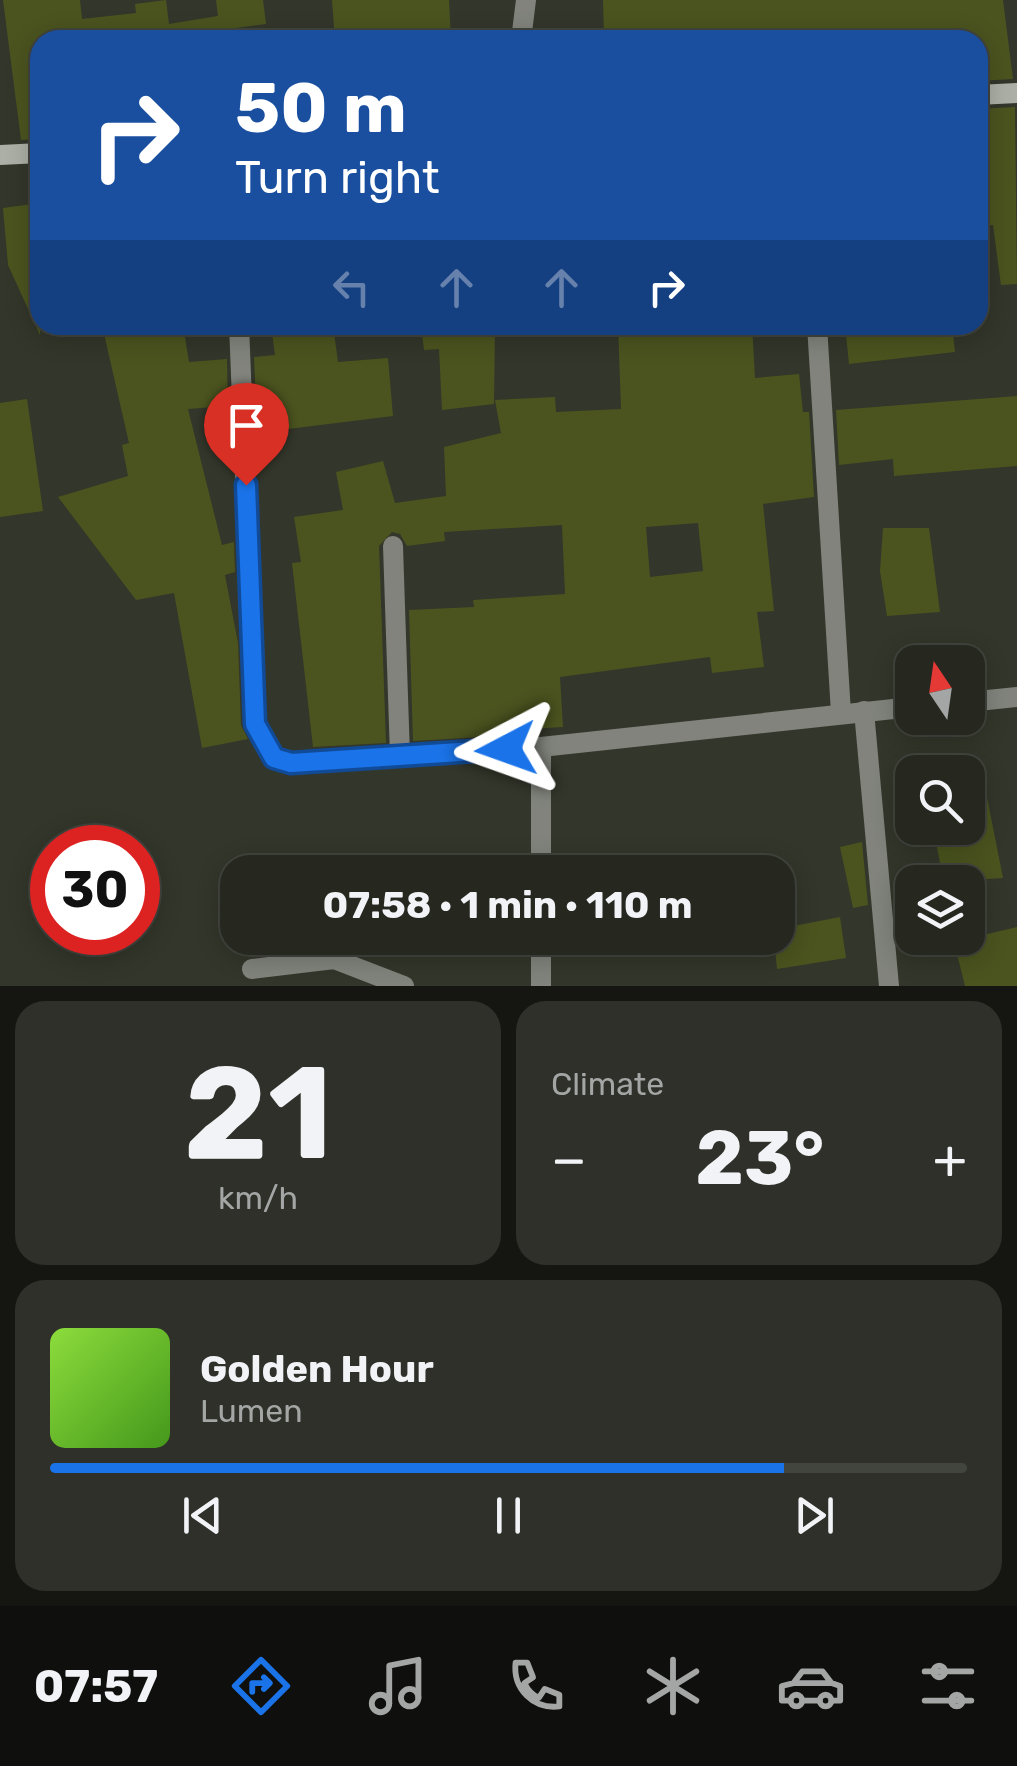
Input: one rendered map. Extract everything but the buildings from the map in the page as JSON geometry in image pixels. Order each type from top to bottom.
[{"type":"street","points":[[524,30],[526,0]]},
{"type":"street","points":[[988,95],[1017,93]]},
{"type":"street","points":[[0,155],[30,154]]},
{"type":"street","points":[[239,335],[255,724],[274,758],[291,763],[540,747],[895,708]]},
{"type":"street","points":[[818,335],[841,712]]},
{"type":"street","points":[[393,546],[400,756]]},
{"type":"street","points":[[985,700],[1017,697]]},
{"type":"street","points":[[864,711],[889,986]]},
{"type":"street","points":[[540,747],[541,855]]},
{"type":"street","points":[[541,955],[541,986]]},
{"type":"street","points":[[252,969],[334,959],[404,986]]},
{"type":"route","points":[[246,485],[255,724],[274,758],[291,763],[506,749]]}]
